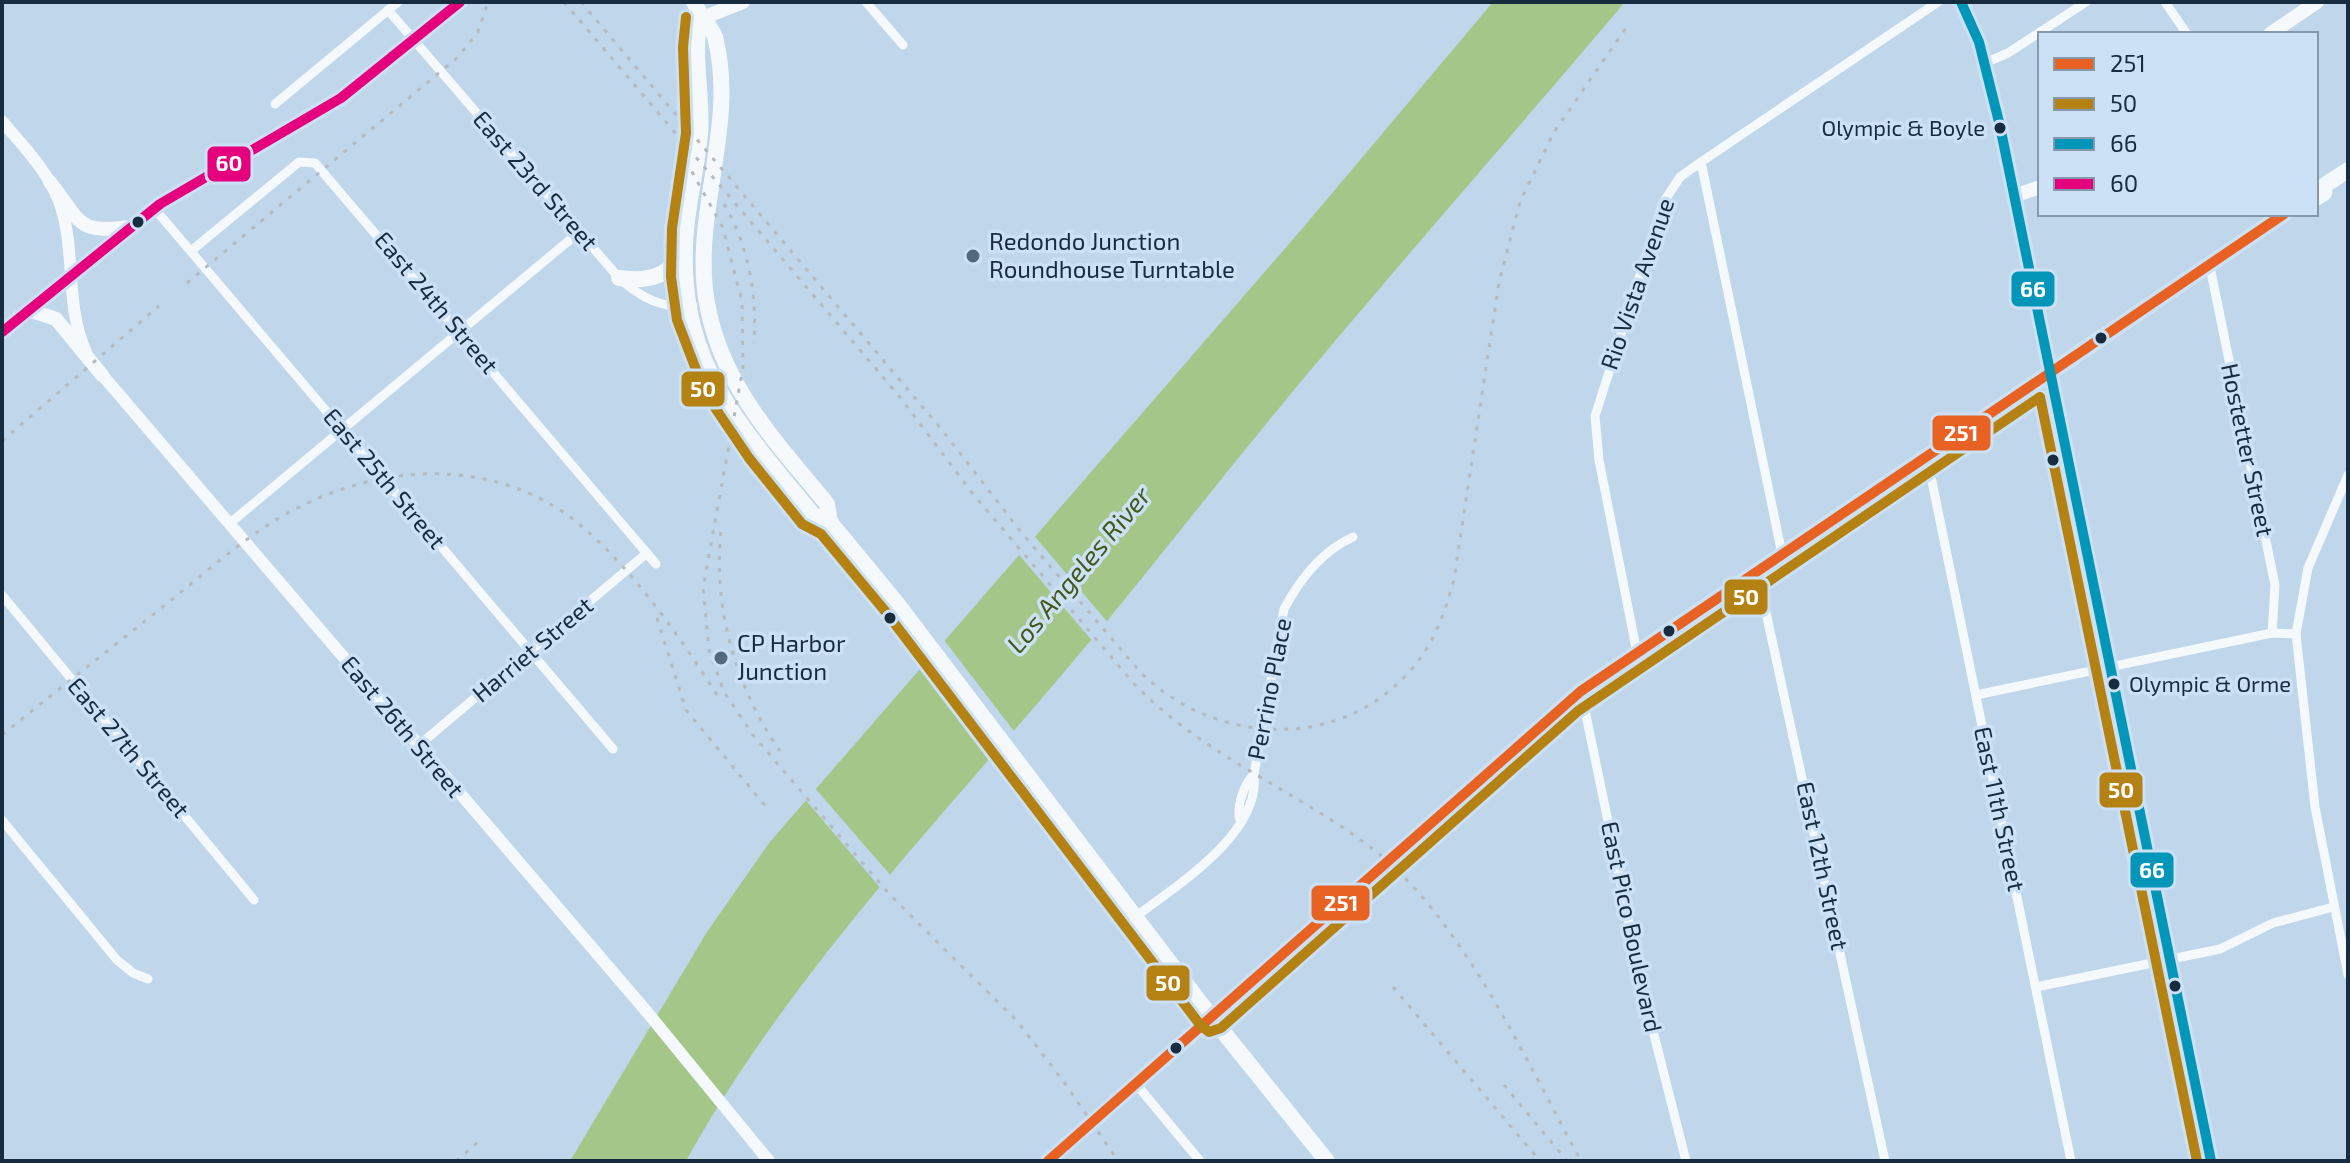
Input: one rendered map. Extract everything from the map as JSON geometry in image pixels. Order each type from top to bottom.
[{"type":"main road","points":[[2,332],[154,208],[341,98],[460,2]]},
{"type":"main road","points":[[694,2],[700,19],[715,34],[719,66],[718,131],[698,305]]},
{"type":"main road","points":[[700,19],[743,2]]},
{"type":"main road","points":[[1961,2],[1973,25],[1985,63],[2014,196],[2211,1161]]},
{"type":"main road","points":[[2273,32],[2317,2]]},
{"type":"main road","points":[[700,19],[695,40],[700,132],[685,245],[698,305],[742,398],[827,504],[830,522],[920,634],[1212,1018],[1327,1161]]},
{"type":"main road","points":[[2319,189],[2348,170]]},
{"type":"main road","points":[[50,182],[90,229],[100,231],[129,227]]},
{"type":"main road","points":[[2014,196],[2038,188]]},
{"type":"main road","points":[[1048,1161],[1581,691],[2281,216]]},
{"type":"main road","points":[[619,278],[646,280],[662,275],[675,263],[685,245]]},
{"type":"main road","points":[[29,310],[56,319],[102,375]]},
{"type":"street","points":[[275,104],[398,2]]},
{"type":"street","points":[[866,2],[903,45]]},
{"type":"street","name":"Rio Vista Avenue","points":[[1637,653],[1599,460],[1595,416],[1663,203],[1680,177],[1938,2]]},
{"type":"street","points":[[2040,32],[2086,2]]},
{"type":"street","points":[[2165,2],[2186,32]]},
{"type":"street","name":"East 23rd Street","points":[[388,10],[619,278],[643,297],[663,305],[698,305]]},
{"type":"street","points":[[1985,63],[2008,53],[2038,33]]},
{"type":"street","points":[[2,121],[50,182],[66,227],[70,276]]},
{"type":"street","name":"East 24th Street","points":[[191,251],[299,162],[308,160],[323,170],[656,564]]},
{"type":"street","points":[[1701,162],[1782,554]]},
{"type":"street","name":"East 25th Street","points":[[154,208],[613,749]]},
{"type":"street","points":[[229,524],[578,233]]},
{"type":"street","name":"Hostetter Street","points":[[2210,267],[2275,585],[2272,633]]},
{"type":"street","name":"East 26th Street","points":[[70,276],[76,324],[91,362],[647,1012],[769,1161]]},
{"type":"street","name":"East 11th Street","points":[[1927,457],[2071,1161]]},
{"type":"street","points":[[2348,475],[2308,568],[2296,634],[2314,800],[2348,975]]},
{"type":"street","name":"Perrino Place","points":[[1135,917],[1212,857],[1240,820],[1238,814],[1246,782],[1254,774],[1284,609],[1303,579],[1331,548],[1353,537]]},
{"type":"street","name":"Harriet Street","points":[[418,746],[647,553]]},
{"type":"street","name":"East 12th Street","points":[[1757,571],[1885,1161]]},
{"type":"street","name":"East 27th Street","points":[[2,595],[254,900]]},
{"type":"street","points":[[1976,695],[2272,633],[2296,634]]},
{"type":"street","name":"East Pico Boulevard","points":[[1581,691],[1644,995],[1686,1161]]},
{"type":"street","points":[[2,820],[117,960],[133,973],[148,979]]},
{"type":"street","points":[[2036,987],[2233,945],[2273,923],[2333,907]]},
{"type":"street","points":[[1136,1084],[1200,1161]]},
{"type":"water","name":"Los Angeles River","points":[[1493,2],[1625,2],[1318,361],[1101,628],[869,900],[771,1027],[686,1161],[570,1161],[707,932],[769,843],[1302,229]]},
{"type":"pier","points":[[1031,532],[1110,625],[1094,643],[1015,550]]},
{"type":"pier","points":[[941,636],[1017,735],[997,757],[922,658]]},
{"type":"pier","points":[[813,786],[892,877],[882,890],[803,797]]},
{"type":"railway","points":[[187,283],[458,57],[478,32],[488,2]]},
{"type":"railway","points":[[564,2],[899,396],[973,494],[1135,685],[1162,710],[1219,752],[1369,846],[1402,875],[1433,910],[1489,992],[1581,1161]]},
{"type":"railway","points":[[581,2],[942,430],[1021,532],[1140,672],[1170,696],[1203,714],[1238,725],[1275,729],[1311,727],[1347,716],[1380,698],[1409,672],[1431,640],[1454,579],[1499,282],[1520,202],[1554,132],[1628,25]]},
{"type":"railway","points":[[686,161],[723,228],[742,302],[743,368],[703,588],[709,650],[724,692],[753,735],[890,895],[1017,1021],[1064,1082],[1118,1161]]},
{"type":"railway","points":[[724,204],[740,237],[750,271],[754,343]]},
{"type":"railway","points":[[2,441],[159,306]]},
{"type":"railway","points":[[2,735],[232,550],[279,518],[313,500],[349,487],[386,478],[423,474],[460,475],[497,482],[532,495],[566,514],[629,573],[668,622],[717,695]]},
{"type":"railway","points":[[721,532],[721,590],[731,647],[751,701],[780,751]]},
{"type":"railway","points":[[657,618],[686,710],[767,808]]},
{"type":"railway","points":[[1393,987],[1540,1161]]},
{"type":"railway","points":[[1504,1085],[1567,1161]]},
{"type":"railway","points":[[456,1161],[478,1142]]},
{"type":"transit line","name":"60","points":[[2,332],[160,204],[341,98],[460,2]]},
{"type":"transit line","name":"66","points":[[1961,2],[1979,42],[2000,126],[2211,1161]]},
{"type":"transit line","name":"50","points":[[686,17],[683,47],[686,133],[672,228],[671,277],[677,320],[705,393],[749,458],[802,524],[821,534],[885,611],[1201,1026],[1209,1032],[1221,1028],[1578,711],[2040,397],[2197,1161]]},
{"type":"transit line","name":"251","points":[[1048,1161],[1581,691],[2281,216]]},
{"type":"place","name":"Olympic & Boyle","points":[[2000,128]]},
{"type":"place","name":"Redondo Junction Roundhouse Turntable","points":[[973,256]]},
{"type":"place","name":"CP Harbor Junction","points":[[721,658]]},
{"type":"place","name":"Olympic & Orme","points":[[2114,684]]}]
